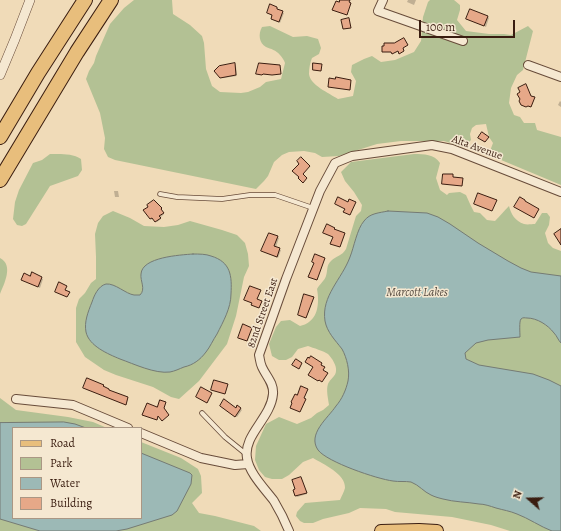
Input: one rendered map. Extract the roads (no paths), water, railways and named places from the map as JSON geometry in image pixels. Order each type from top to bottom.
[{"type":"highway","points":[[0,137],[38,73],[85,0]]},
{"type":"highway","points":[[0,180],[54,89],[111,0]]},
{"type":"highway","points":[[0,127],[38,73]]},
{"type":"highway","points":[[0,183],[54,89]]},
{"type":"main road","points":[[381,531],[437,531]]},
{"type":"street","points":[[0,75],[13,46],[30,0]]},
{"type":"street","points":[[383,0],[378,11],[463,41]]},
{"type":"street","points":[[528,65],[561,76]]},
{"type":"street","name":"Alta Avenue","points":[[335,163],[352,156],[432,145],[452,149],[561,192]]},
{"type":"street","name":"82nd Street East","points":[[246,454],[250,440],[269,410],[272,402],[272,385],[261,365],[259,355],[320,191],[335,163]]},
{"type":"street","points":[[16,400],[73,405],[126,427]]},
{"type":"street","points":[[142,433],[201,458],[235,465],[248,464]]},
{"type":"street","points":[[246,454],[248,464],[284,518],[289,531]]},
{"type":"lane","points":[[160,194],[177,197],[222,199],[250,195],[275,195],[314,208]]},
{"type":"lane","points":[[202,413],[225,438],[246,454]]},
{"type":"water","name":"Marcott Lakes","points":[[388,211],[427,213],[438,217],[478,243],[521,268],[531,272],[561,276],[561,343],[552,330],[545,325],[535,319],[523,318],[520,322],[520,337],[488,340],[476,343],[465,353],[466,359],[479,365],[533,374],[561,386],[561,531],[552,531],[512,512],[487,505],[452,501],[437,497],[428,494],[411,482],[386,480],[341,465],[323,455],[318,450],[315,444],[317,432],[342,397],[349,377],[347,360],[344,353],[329,332],[326,325],[326,304],[346,265],[358,233],[366,218]]},
{"type":"water","points":[[193,254],[209,255],[223,262],[229,270],[231,281],[231,299],[226,315],[209,348],[199,360],[174,371],[158,372],[115,357],[100,349],[91,341],[86,332],[86,321],[94,297],[103,285],[109,284],[131,294],[140,295],[143,290],[141,274],[143,268],[148,264],[154,260],[162,258]]},
{"type":"water","points":[[64,422],[83,427],[12,427],[12,519],[142,519],[142,453],[190,473],[192,475],[191,484],[177,511],[172,515],[127,529],[116,531],[40,531],[0,519],[0,423]]}]
